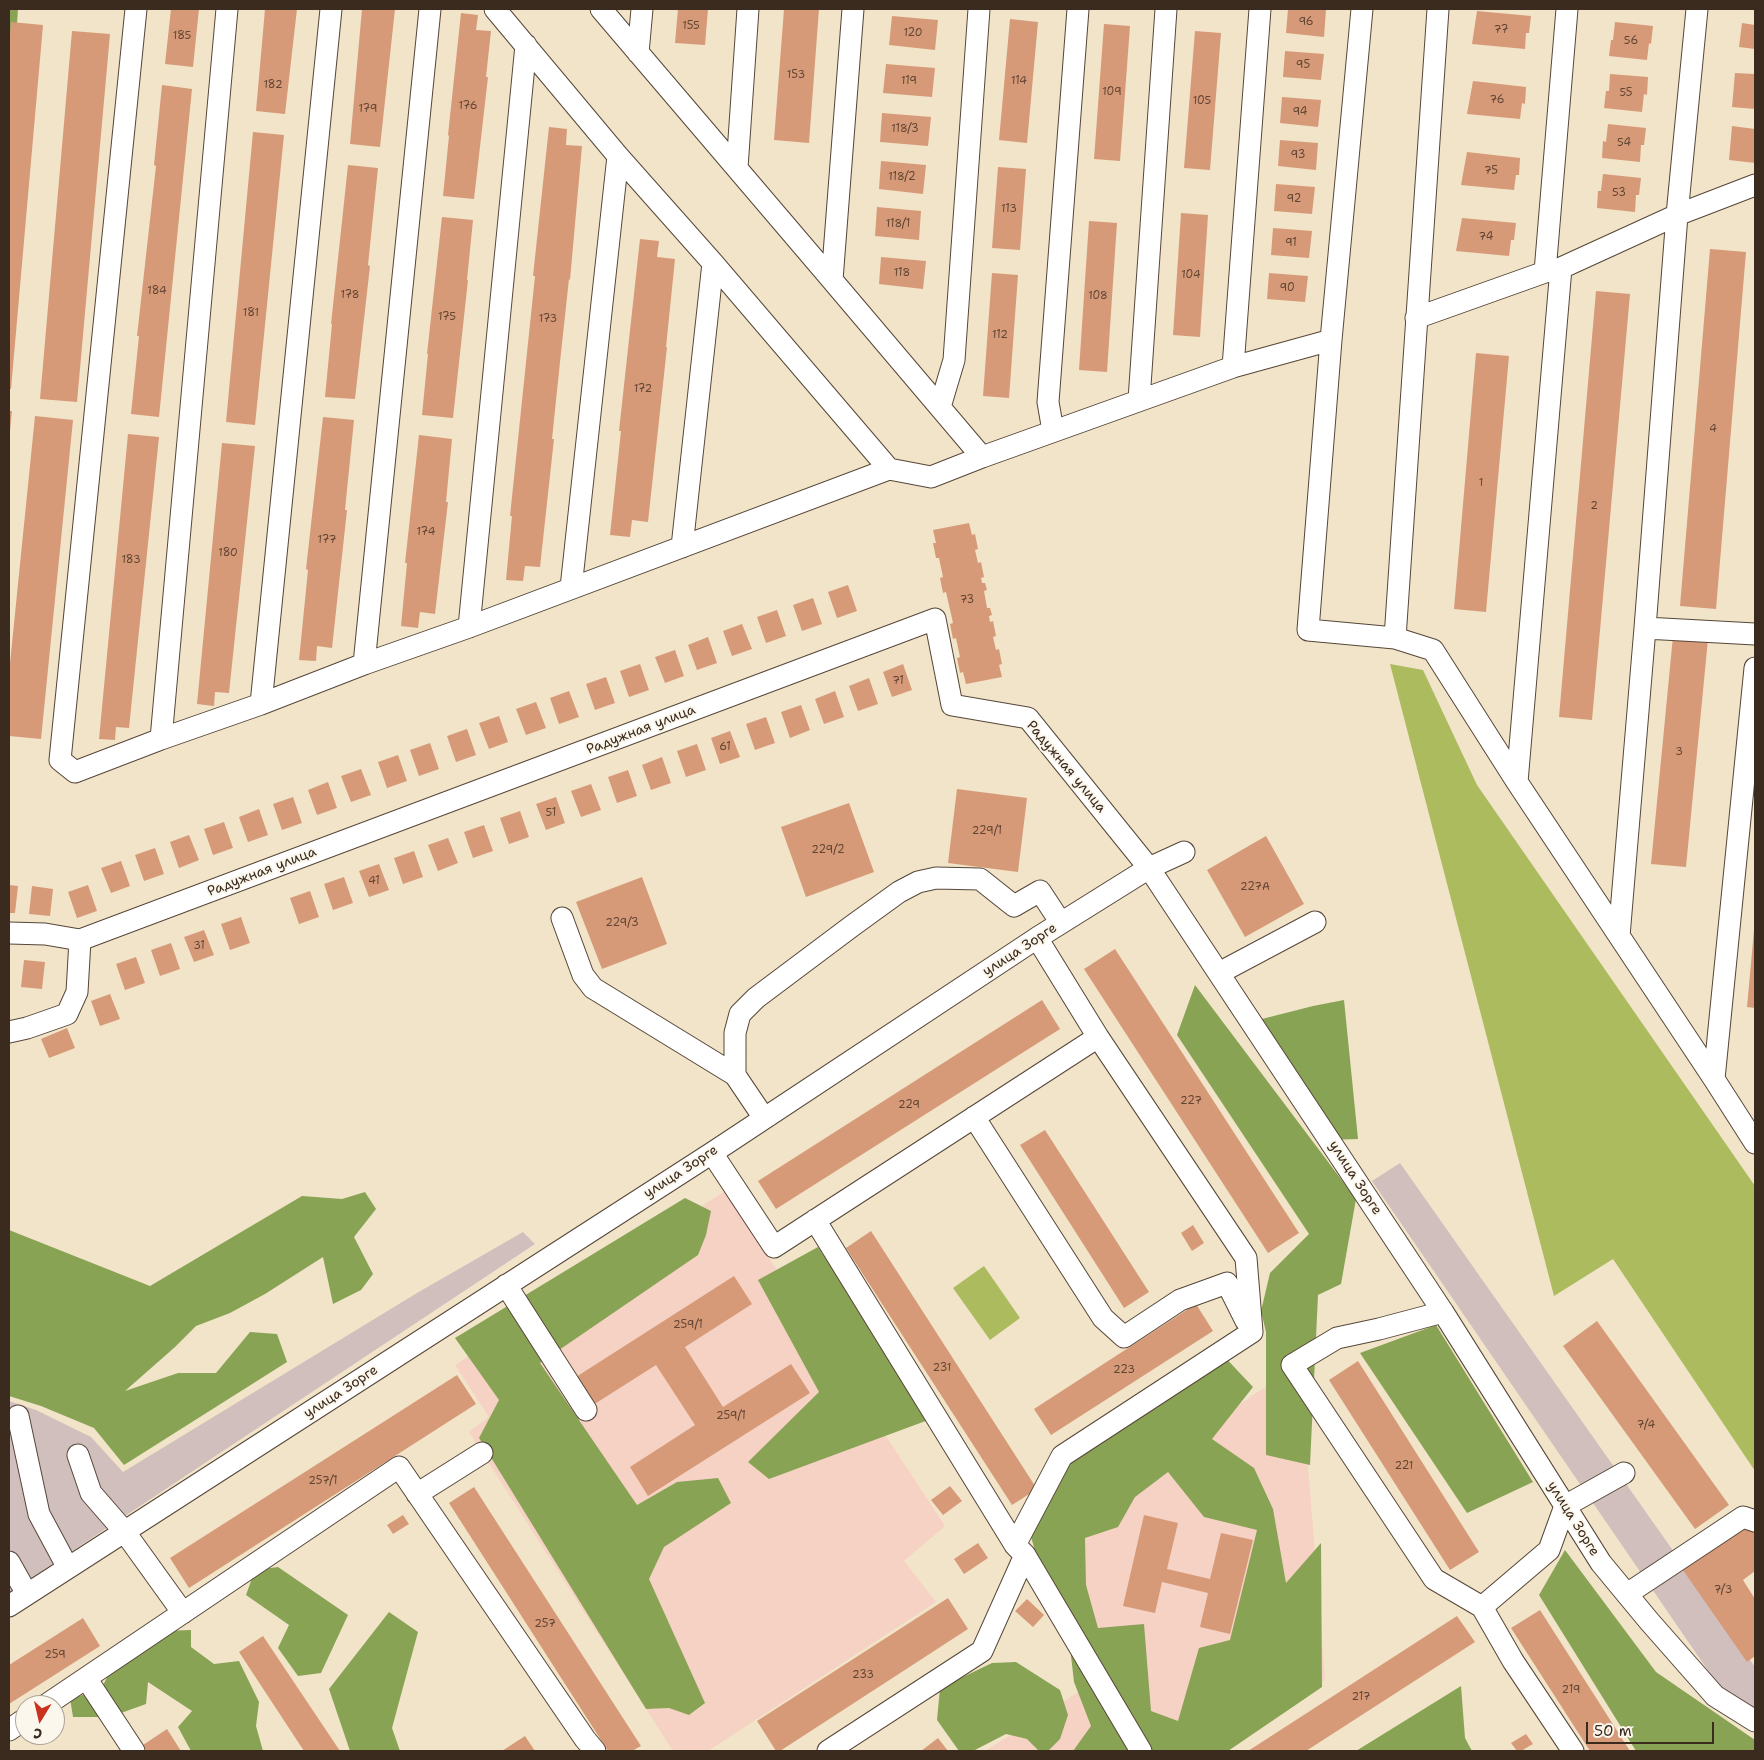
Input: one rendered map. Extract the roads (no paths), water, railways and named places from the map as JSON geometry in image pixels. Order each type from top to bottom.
[{"type":"street","points":[[136,9],[60,760],[75,772],[160,739],[261,704],[364,664],[469,627],[889,469],[931,478],[982,457],[1233,367],[1331,340]]},
{"type":"street","points":[[160,739],[227,9]]},
{"type":"street","points":[[261,704],[331,9]]},
{"type":"street","points":[[364,664],[430,9]]},
{"type":"street","points":[[496,9],[618,156],[713,263],[889,469]]},
{"type":"street","points":[[601,9],[982,457]]},
{"type":"street","points":[[638,53],[642,9]]},
{"type":"street","points":[[737,168],[748,9]]},
{"type":"street","points":[[832,280],[853,9]]},
{"type":"street","points":[[940,407],[954,360],[979,9]]},
{"type":"street","points":[[1053,431],[1048,402],[1078,9]]},
{"type":"street","points":[[1139,400],[1166,9]]},
{"type":"street","points":[[1233,367],[1260,9]]},
{"type":"street","points":[[1362,9],[1331,340],[1308,630],[1395,638],[1433,650],[1517,782],[1755,1143]]},
{"type":"street","points":[[1395,638],[1438,9]]},
{"type":"street","points":[[1517,782],[1553,270],[1567,9]]},
{"type":"street","points":[[1619,936],[1677,215],[1697,9]]},
{"type":"street","points":[[469,627],[526,45]]},
{"type":"street","points":[[571,588],[618,156]]},
{"type":"street","points":[[1416,318],[1553,270],[1677,215],[1755,185]]},
{"type":"street","points":[[682,547],[713,263]]},
{"type":"street","name":"Радужная улица","points":[[80,940],[935,619],[952,705],[1028,718],[1149,868]]},
{"type":"street","points":[[1645,628],[1755,634]]},
{"type":"street","points":[[1714,1079],[1755,668]]},
{"type":"street","points":[[1149,868],[1184,852]]},
{"type":"street","name":"улица Зорге","points":[[9,1606],[712,1153],[1037,938],[1149,868],[1443,1312],[1601,1563],[1715,1696],[1755,1721]]},
{"type":"street","points":[[735,1075],[734,1033],[740,1014],[756,998],[852,926],[899,892],[918,882],[936,878],[980,879],[1014,906],[1040,890],[1061,923]]},
{"type":"street","points":[[562,918],[583,975],[593,988],[735,1075],[764,1118]]},
{"type":"street","points":[[1220,973],[1315,922]]},
{"type":"street","points":[[9,933],[45,934],[80,940],[78,992],[67,1014],[27,1028],[9,1032]]},
{"type":"street","points":[[1037,938],[1098,1037],[1246,1258],[1252,1332]]},
{"type":"street","points":[[712,1153],[774,1247],[1098,1037]]},
{"type":"street","points":[[974,1117],[1103,1318],[1124,1337],[1180,1300],[1227,1283],[1252,1332]]},
{"type":"street","points":[[815,1220],[1020,1550],[1141,1751]]},
{"type":"street","points":[[506,1285],[586,1410]]},
{"type":"street","points":[[1443,1312],[1379,1330],[1337,1338],[1292,1365],[1434,1579],[1482,1607],[1513,1661],[1573,1751]]},
{"type":"street","points":[[828,1751],[982,1651],[1020,1550],[1062,1456],[1252,1332]]},
{"type":"street","points":[[18,1416],[39,1514],[68,1568]]},
{"type":"street","points":[[417,1494],[482,1453]]},
{"type":"street","points":[[78,1455],[91,1493],[124,1531],[183,1614]]},
{"type":"street","points":[[61,1695],[399,1467],[595,1751]]},
{"type":"street","points":[[1482,1607],[1549,1550],[1565,1506],[1624,1473]]},
{"type":"street","points":[[1627,1594],[1743,1517],[1755,1521]]},
{"type":"street","points":[[9,1562],[27,1594]]},
{"type":"street","points":[[86,1678],[134,1751]]}]
